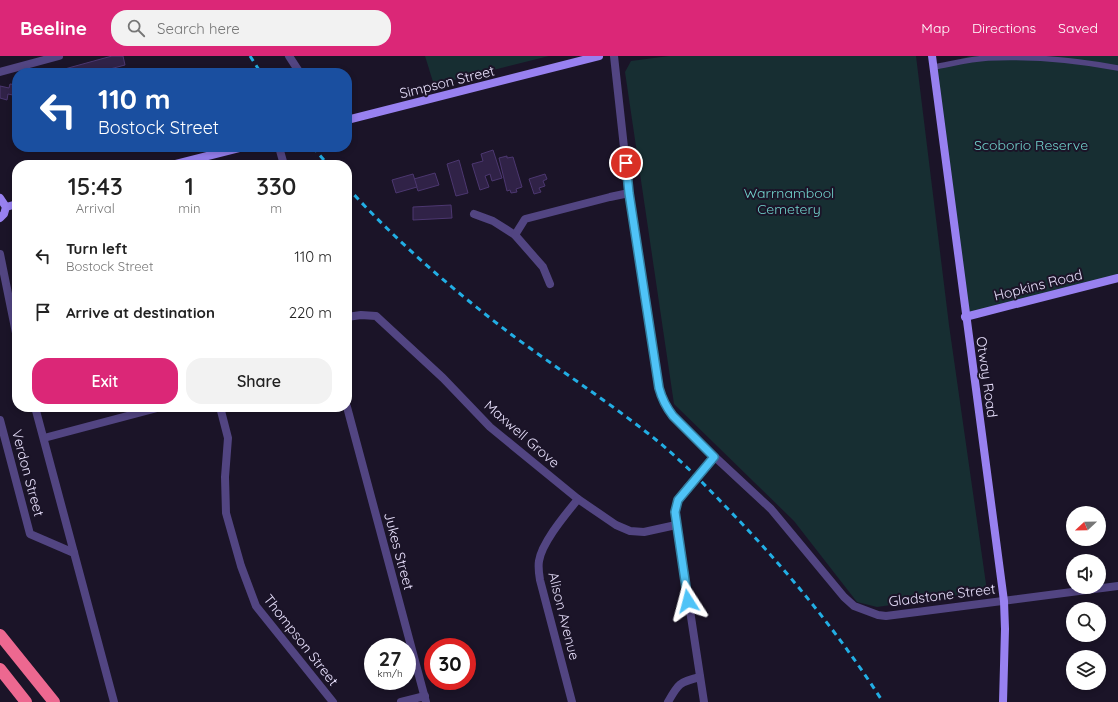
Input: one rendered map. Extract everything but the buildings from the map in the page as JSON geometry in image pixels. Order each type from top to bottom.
[{"type":"highway","points":[[0,635],[54,702]]},
{"type":"highway","points":[[0,669],[26,702]]},
{"type":"street","points":[[15,68],[59,56]]},
{"type":"street","points":[[289,56],[297,68]]},
{"type":"street","name":"Simpson Street","points":[[352,119],[599,56]]},
{"type":"street","name":"Gladstone Street","points":[[614,56],[629,193],[659,388],[667,408],[673,416],[714,457],[771,509],[854,606],[878,615],[886,616],[1118,586]]},
{"type":"street","name":"Otway Road","points":[[932,56],[965,317],[1004,601],[1005,629],[1003,702]]},
{"type":"street","points":[[0,72],[12,69]]},
{"type":"street","points":[[191,160],[223,152]]},
{"type":"street","points":[[515,235],[525,219],[610,196],[629,193]]},
{"type":"street","points":[[0,198],[6,207],[4,214],[0,218]]},
{"type":"street","points":[[6,207],[12,205]]},
{"type":"street","points":[[474,214],[492,221],[515,235],[544,267],[550,284]]},
{"type":"street","points":[[0,256],[12,314]]},
{"type":"street","name":"Hopkins Road","points":[[965,317],[1118,278]]},
{"type":"street","name":"Maxwell Grove","points":[[352,316],[376,316],[443,378],[490,427],[578,499],[616,525],[630,531],[644,532],[676,525]]},
{"type":"street","name":"Verdon Street","points":[[36,412],[114,702]]},
{"type":"street","points":[[44,438],[142,412]]},
{"type":"street","name":"Thompson Street","points":[[221,412],[228,438],[225,477],[226,513],[252,598],[256,606],[333,702]]},
{"type":"street","name":"Jukes Street","points":[[348,412],[425,699]]},
{"type":"street","name":"Verdon Street","points":[[0,420],[30,534],[74,553]]},
{"type":"street","points":[[704,702],[675,512],[678,500],[714,457]]},
{"type":"street","name":"Alison Avenue","points":[[572,702],[540,580],[539,560],[553,533],[578,499]]},
{"type":"street","points":[[668,702],[679,684],[684,681],[700,677]]},
{"type":"street","points":[[401,702],[425,699]]},
{"type":"lane","points":[[1042,56],[1082,61],[1118,68]]},
{"type":"lane","points":[[934,67],[987,58],[1052,56]]},
{"type":"green space","points":[[425,56],[549,56],[434,85]]},
{"type":"green space","name":"Warrnambool Cemetery","points":[[669,56],[916,56],[949,325],[987,591],[877,607],[857,602],[794,521],[674,404],[625,72],[631,61]]},
{"type":"green space","name":"Scoborio Reserve","points":[[970,56],[1118,56],[1118,278],[965,317],[934,67]]},
{"type":"railway","points":[[250,56],[258,68]]},
{"type":"railway","points":[[317,152],[324,160]]},
{"type":"railway","points":[[352,192],[426,265],[468,301],[512,335],[638,425],[683,464],[711,491],[791,578],[848,651],[883,702]]},
{"type":"route","points":[[626,163],[629,193],[659,388],[667,408],[673,416],[714,457],[678,500],[675,512],[688,601]]}]
